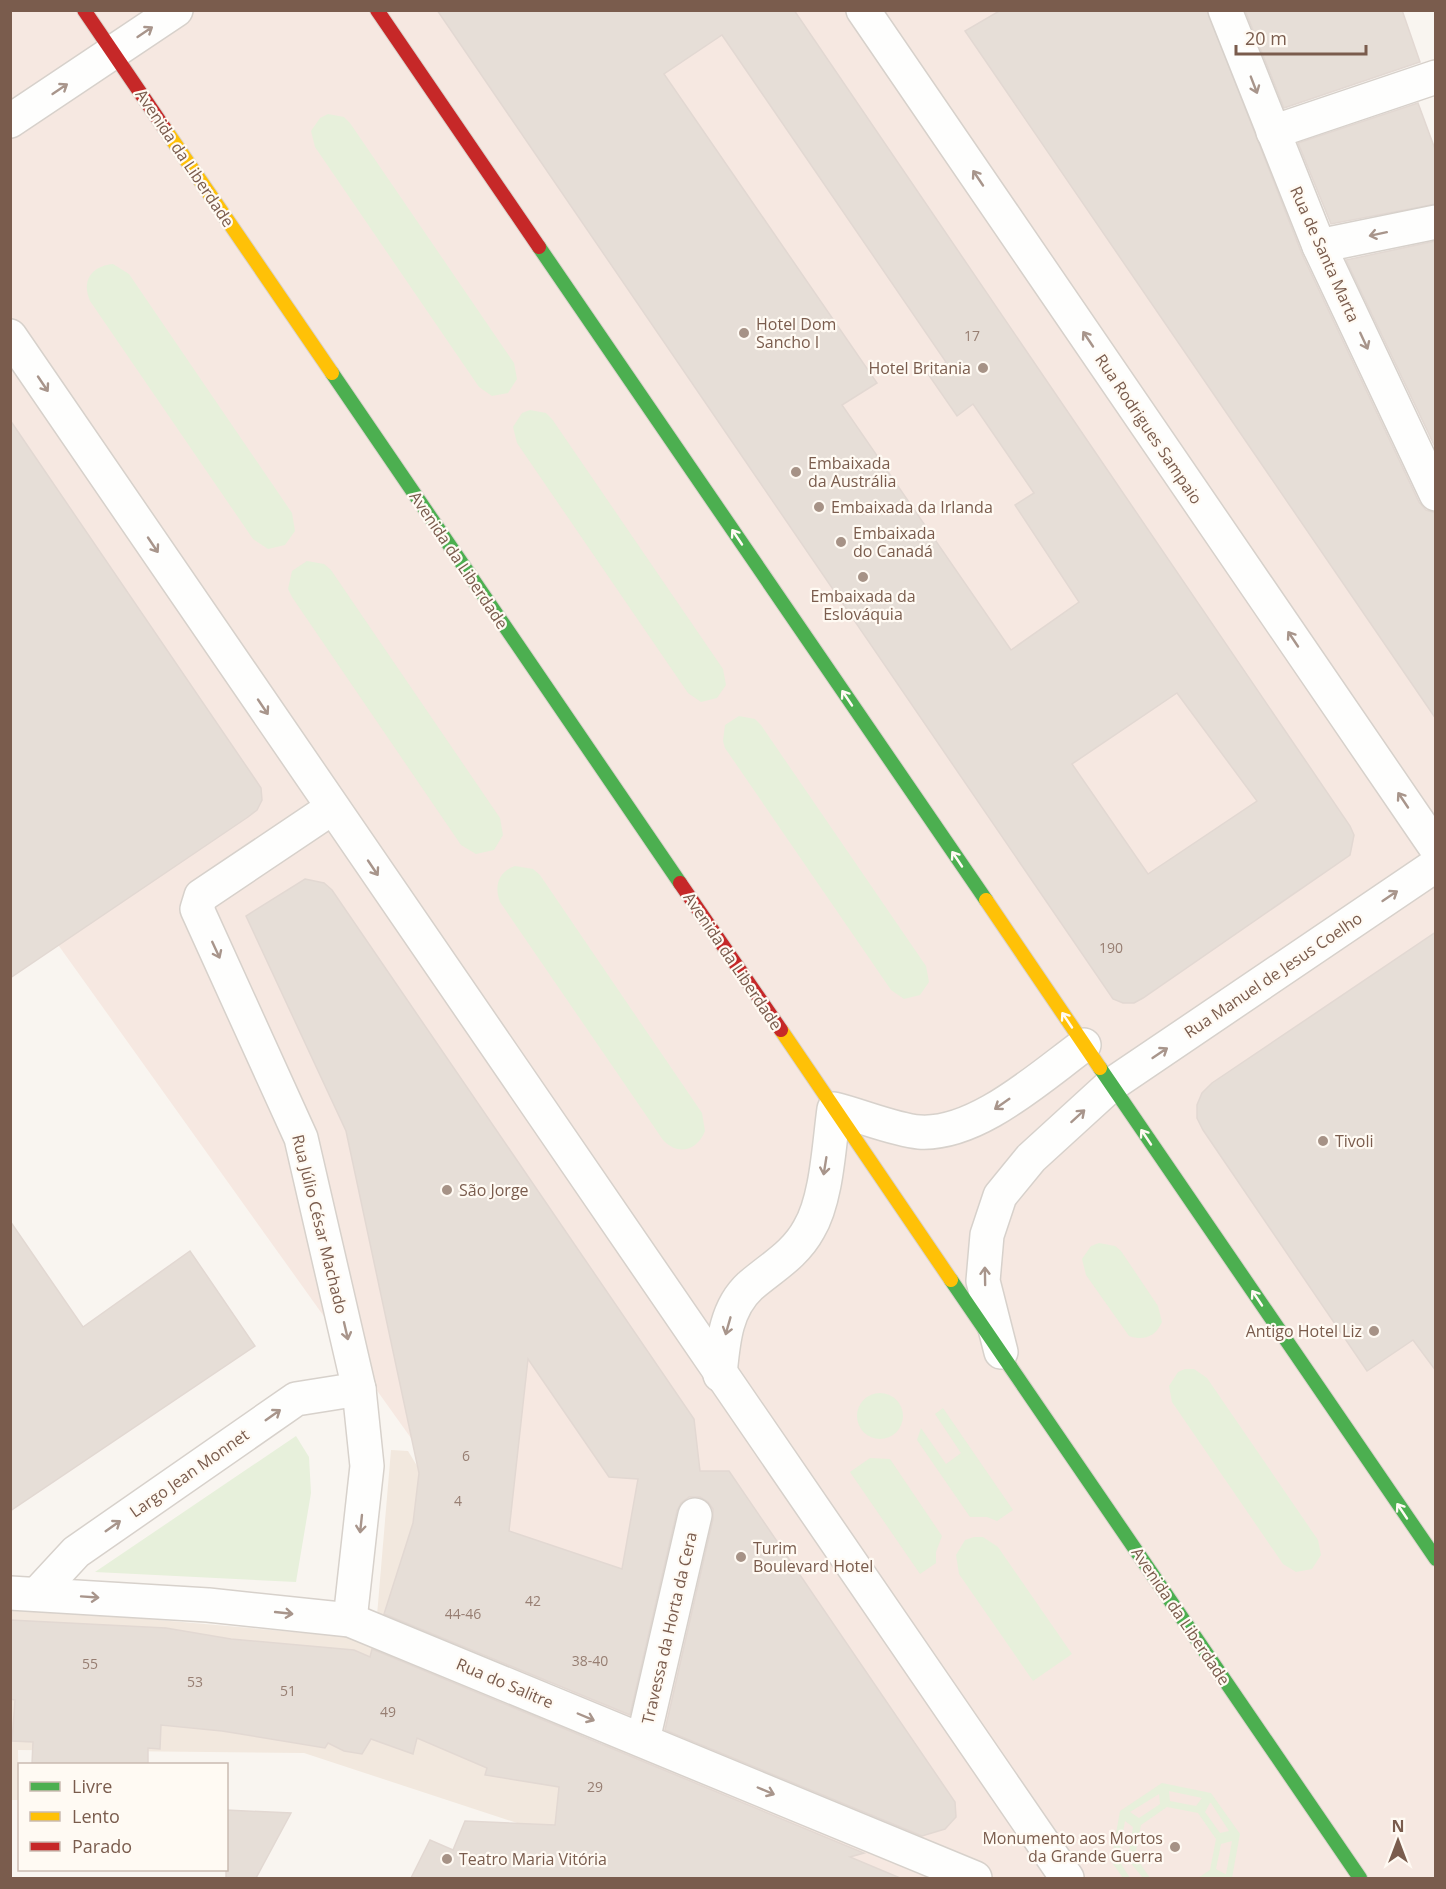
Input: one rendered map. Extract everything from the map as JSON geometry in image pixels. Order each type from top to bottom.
[{"type":"main road","name":"Avenida da Liberdade","points":[[84,10],[1360,1878]]},
{"type":"main road","points":[[377,10],[1436,1559]]},
{"type":"street","points":[[10,121],[176,10]]},
{"type":"street","name":"Rua Rodrigues Sampaio","points":[[863,10],[1436,848]]},
{"type":"street","name":"Rua de Santa Marta","points":[[1225,10],[1319,246],[1436,494]]},
{"type":"street","points":[[1273,132],[1436,77]]},
{"type":"street","points":[[1319,246],[1436,222]]},
{"type":"street","points":[[10,336],[720,1375],[1067,1878]]},
{"type":"street","name":"Rua Júlio César Machado","points":[[332,808],[201,896],[197,909],[302,1138],[359,1389],[367,1466],[350,1620]]},
{"type":"street","name":"Rua Manuel de Jesus Coelho","points":[[1111,1085],[1436,865]]},
{"type":"street","points":[[720,1375],[727,1325],[736,1304],[749,1287],[796,1249],[811,1228],[819,1203],[834,1109],[920,1132],[953,1127],[983,1117],[1084,1046]]},
{"type":"street","name":"Avenida da Liberdade","points":[[1002,1354],[983,1281],[987,1235],[1000,1196],[1031,1158],[1111,1085]]},
{"type":"street","name":"Largo Jean Monnet","points":[[24,1593],[76,1552],[296,1399],[359,1389]]},
{"type":"street","name":"Travessa da Horta da Cera","points":[[643,1740],[695,1515]]},
{"type":"street","name":"Rua do Salitre","points":[[24,1593],[208,1605],[350,1620],[975,1878]]},
{"type":"shaded area","points":[[10,11],[1067,11],[1435,578],[1435,1878],[686,1878],[441,1480],[11,879]]},
{"type":"shaded area","points":[[391,1450],[408,1451],[663,1871],[304,1753],[18,1750],[18,1800],[11,1800],[10,1607],[375,1639]]},
{"type":"green space","points":[[328,114],[344,117],[350,123],[514,363],[517,379],[508,393],[492,396],[479,387],[315,147],[311,131],[320,118]]},
{"type":"green space","points":[[113,264],[129,274],[292,513],[295,531],[285,545],[268,549],[253,539],[90,301],[87,287],[90,275],[99,268]]},
{"type":"green space","points":[[530,410],[546,413],[552,419],[723,669],[726,685],[717,698],[701,702],[688,693],[517,443],[513,427],[522,413]]},
{"type":"green space","points":[[307,561],[324,564],[331,570],[500,818],[503,835],[494,850],[476,854],[461,845],[292,597],[288,589],[292,571]]},
{"type":"green space","points":[[739,716],[755,719],[761,725],[926,966],[929,982],[920,995],[904,999],[891,990],[725,748],[723,741],[725,725]]},
{"type":"green space","points":[[515,866],[533,869],[540,875],[702,1113],[705,1131],[702,1138],[692,1147],[675,1148],[663,1140],[500,902],[497,890],[499,880],[505,872]]},
{"type":"green space","points":[[1099,1243],[1115,1246],[1121,1251],[1158,1306],[1162,1322],[1148,1337],[1129,1336],[1086,1275],[1082,1259],[1091,1246]]},
{"type":"green space","points":[[1194,1369],[1207,1378],[1318,1540],[1321,1555],[1312,1569],[1296,1572],[1283,1564],[1172,1402],[1169,1386],[1178,1372]]},
{"type":"green space","points":[[885,1393],[897,1399],[902,1407],[902,1425],[897,1433],[889,1438],[875,1439],[863,1433],[858,1425],[857,1411],[863,1399],[871,1394]]},
{"type":"green space","points":[[943,1408],[1013,1510],[997,1521],[987,1517],[970,1517],[917,1440],[921,1428],[946,1464],[961,1453],[935,1414]]},
{"type":"green space","points":[[296,1436],[309,1457],[311,1493],[296,1582],[95,1572]]},
{"type":"green space","points":[[870,1458],[890,1459],[942,1536],[936,1552],[936,1563],[920,1574],[850,1472]]},
{"type":"green space","points":[[983,1537],[998,1547],[1072,1654],[1033,1681],[959,1574],[956,1555],[965,1540]]},
{"type":"green space","points":[[1162,1783],[1211,1793],[1240,1834],[1232,1878],[1198,1878],[1210,1870],[1216,1839],[1198,1813],[1167,1807],[1141,1825],[1135,1856],[1150,1878],[1143,1878],[1130,1862],[1121,1864],[1130,1878],[1123,1878],[1111,1861],[1120,1811]],"holes":[[[1169,1791],[1202,1798],[1196,1806],[1170,1801]],[[1159,1794],[1160,1804],[1139,1818],[1130,1812]],[[1211,1803],[1229,1831],[1220,1833],[1205,1812]],[[1125,1821],[1133,1827],[1129,1852],[1119,1854]],[[1232,1841],[1226,1874],[1216,1869],[1221,1844]]]},
{"type":"building","points":[[437,10],[794,10],[1354,835],[1350,855],[1143,998],[1134,1003],[1123,1003],[1113,999]],"holes":[[[722,35],[946,362],[928,374],[957,416],[973,404],[1034,493],[1015,505],[1079,602],[1011,650],[842,405],[877,383],[664,74]],[[1177,693],[1257,801],[1148,874],[1072,764]]]},
{"type":"building","points":[[1001,10],[1207,10],[1302,254],[1419,502],[1426,510],[1436,513],[1436,719],[965,31]]},
{"type":"building","points":[[1245,10],[1402,10],[1420,62],[1284,108]]},
{"type":"building","points":[[1418,103],[1436,152],[1436,204],[1331,224],[1298,143]]},
{"type":"building","points":[[1436,241],[1436,449],[1346,260]]},
{"type":"building","points":[[10,420],[261,788],[262,800],[257,810],[248,817],[10,978]]},
{"type":"building","points":[[305,879],[324,883],[332,890],[694,1419],[700,1471],[729,1471],[955,1802],[956,1817],[945,1829],[922,1836],[665,1730],[713,1519],[713,1509],[700,1497],[689,1497],[681,1503],[677,1511],[630,1715],[384,1614],[413,1523],[419,1473],[346,1131],[246,916]],"holes":[[[528,1359],[609,1477],[638,1479],[622,1569],[509,1531]]]},
{"type":"building","name":"Tivoli","points":[[1436,932],[1436,1371],[1413,1340],[1367,1371],[1203,1130],[1197,1118],[1197,1105],[1202,1093],[1212,1083]]},
{"type":"building","points":[[10,1221],[83,1327],[190,1251],[255,1346],[10,1511]]},
{"type":"building","points":[[10,1620],[166,1628],[231,1639],[354,1650],[370,1657],[372,1649],[864,1853],[850,1857],[900,1878],[411,1878],[430,1840],[453,1850],[465,1821],[555,1825],[559,1787],[485,1775],[487,1768],[417,1738],[413,1754],[371,1739],[362,1754],[344,1751],[328,1743],[325,1748],[222,1731],[161,1725],[160,1749],[148,1748],[148,1763],[32,1763],[33,1742],[12,1741],[15,1700],[10,1699]]},
{"type":"building","points":[[228,1810],[291,1813],[256,1878],[226,1878]]},
{"type":"traffic: fast","points":[[539,247],[986,900]]},
{"type":"traffic: fast","points":[[332,373],[680,883]]},
{"type":"traffic: fast","points":[[1100,1068],[1436,1559]]},
{"type":"traffic: fast","points":[[951,1280],[1360,1878]]},
{"type":"traffic: slow","points":[[165,129],[332,373]]},
{"type":"traffic: slow","points":[[986,900],[1100,1068]]},
{"type":"traffic: slow","points":[[781,1030],[951,1280]]},
{"type":"traffic: jam","points":[[84,10],[165,129]]},
{"type":"traffic: jam","points":[[377,10],[539,247]]},
{"type":"traffic: jam","points":[[680,883],[781,1030]]},
{"type":"place","name":"Hotel Dom Sancho I","points":[[744,333]]},
{"type":"place","name":"Hotel Britania","points":[[983,368]]},
{"type":"place","name":"Embaixada da Austrália","points":[[796,472]]},
{"type":"place","name":"Embaixada da Irlanda","points":[[819,507]]},
{"type":"place","name":"Embaixada do Canadá","points":[[841,542]]},
{"type":"place","name":"Embaixada da Eslováquia","points":[[863,577]]},
{"type":"place","name":"Tivoli","points":[[1323,1141]]},
{"type":"place","name":"São Jorge","points":[[447,1190]]},
{"type":"place","name":"Antigo Hotel Liz","points":[[1374,1331]]},
{"type":"place","name":"Turim Boulevard Hotel","points":[[741,1557]]},
{"type":"place","name":"Monumento aos Mortos da Grande Guerra","points":[[1175,1847]]},
{"type":"place","name":"Teatro Maria Vitória","points":[[447,1859]]}]
